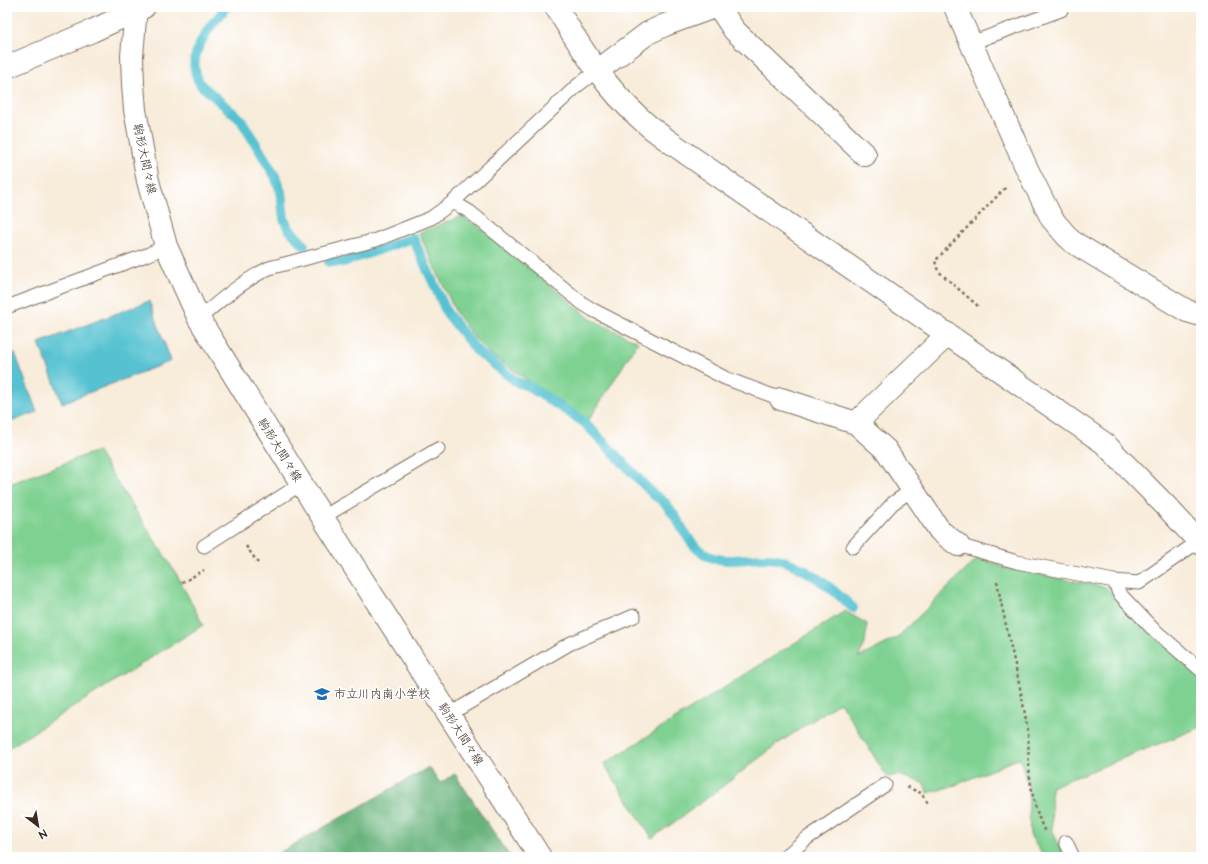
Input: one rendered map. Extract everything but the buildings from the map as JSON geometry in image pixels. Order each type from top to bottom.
[{"type":"street","points":[[556,7],[597,71],[643,121],[687,154],[1104,443],[1200,542]]},
{"type":"street","points":[[597,71],[648,33],[665,25],[714,7]]},
{"type":"street","points":[[719,7],[734,30],[865,155]]},
{"type":"street","points":[[954,7],[1026,167],[1052,219],[1071,241],[1187,311],[1201,315]]},
{"type":"street","points":[[7,67],[92,31],[139,8]]},
{"type":"street","name":"駒形大間々線","points":[[139,8],[132,56],[135,110],[148,181],[166,246],[199,319],[301,484],[540,857]]},
{"type":"street","points":[[856,423],[948,334]]},
{"type":"street","points":[[781,399],[856,423],[886,450],[940,532],[958,545]]},
{"type":"lane","points":[[971,42],[1061,10]]},
{"type":"lane","points":[[199,319],[213,306],[258,274],[269,268],[376,240],[430,218],[453,202],[578,85],[597,71]]},
{"type":"lane","points":[[453,202],[470,212],[582,303],[593,310],[725,378],[781,399]]},
{"type":"lane","points":[[7,307],[149,254],[166,246]]},
{"type":"lane","points":[[323,517],[438,449]]},
{"type":"lane","points":[[204,546],[301,484]]},
{"type":"lane","points":[[853,547],[893,503],[912,490]]},
{"type":"lane","points":[[958,545],[1017,562],[1114,581],[1139,583],[1200,542]]},
{"type":"lane","points":[[1114,581],[1119,593],[1152,628],[1201,670]]},
{"type":"lane","points":[[448,715],[569,644],[634,616]]},
{"type":"lane","points":[[785,857],[806,839],[885,785]]},
{"type":"lane","points":[[1066,842],[1073,857]]},
{"type":"path","points":[[978,306],[938,271],[935,261],[1026,167]]},
{"type":"path","points":[[992,555],[1028,735],[1029,765],[1033,800],[1047,836]]},
{"type":"green space","points":[[461,216],[478,226],[591,319],[638,342],[589,420],[537,387],[490,354],[475,339],[456,313],[419,233]]},
{"type":"green space","points":[[97,451],[177,575],[203,625],[7,749],[7,485]]},
{"type":"green space","points":[[977,559],[1000,564],[1000,567],[1106,587],[1145,628],[1201,676],[1201,727],[1051,787],[1052,829],[1064,857],[1044,857],[1030,835],[1028,786],[1020,758],[953,786],[928,793],[923,783],[898,775],[887,777],[840,702],[776,745],[705,800],[652,838],[604,764],[845,611],[867,624],[865,644],[858,658],[897,638]]},
{"type":"green space","points":[[429,767],[440,783],[455,774],[510,857],[272,857]]},
{"type":"water","points":[[149,301],[171,361],[62,403],[39,343]]},
{"type":"water","points":[[15,353],[37,412],[8,423],[7,356]]},
{"type":"waterway","points":[[225,7],[210,27],[198,48],[195,62],[197,77],[201,85],[241,120],[275,176],[281,192],[284,219],[289,229],[304,245]]},
{"type":"waterway","points":[[329,262],[343,262],[413,238],[447,313],[476,350],[517,382],[528,386],[584,422],[654,495],[665,503],[697,549],[713,558],[733,560],[765,558],[777,559],[788,563],[800,568],[824,583],[853,608]]},
{"type":"place","name":"市立川内南小学校","points":[[322,694]]}]
